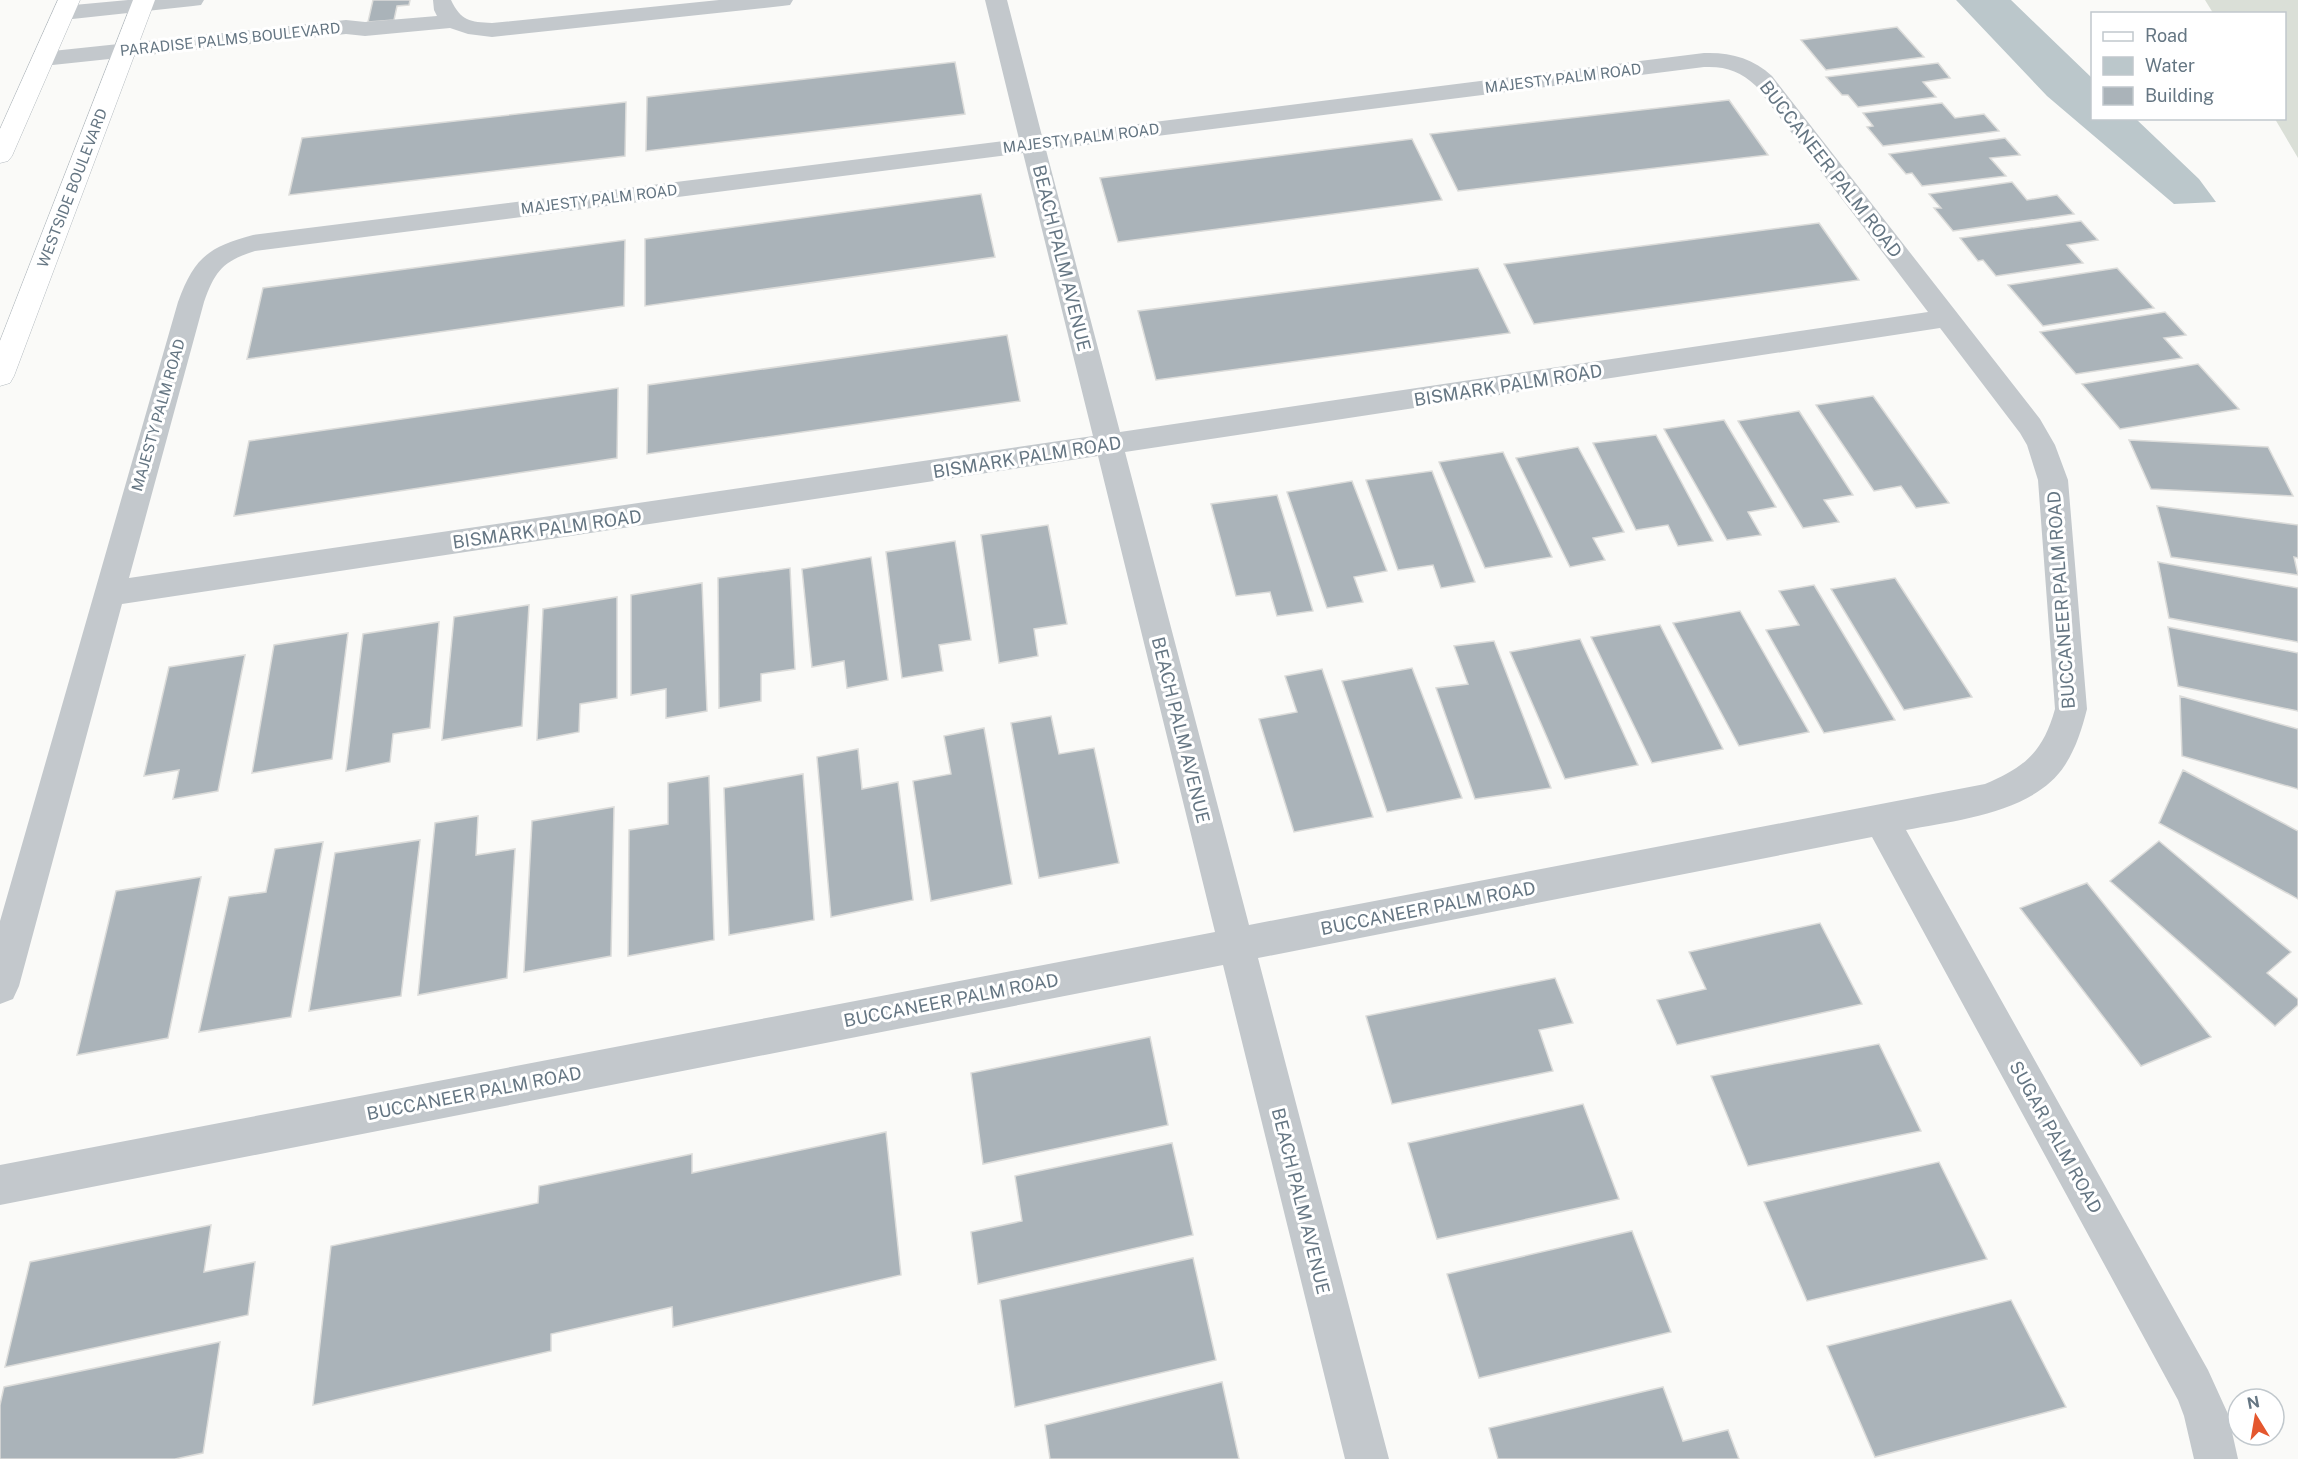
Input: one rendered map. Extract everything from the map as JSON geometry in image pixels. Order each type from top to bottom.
[{"type":"street","points":[[0,156],[66,7],[193,0]]},
{"type":"street","points":[[443,0],[446,13],[452,21]]},
{"type":"street","name":"PARADISE PALMS BOULEVARD","points":[[43,59],[125,50],[348,18],[365,29],[452,21],[476,29],[510,30],[782,0]]},
{"type":"street","name":"BEACH PALM AVENUE","points":[[996,0],[1367,1459]]},
{"type":"street","name":"WESTSIDE BOULEVARD","points":[[0,376],[143,3]]},
{"type":"street","name":"MAJESTY PALM ROAD","points":[[0,986],[190,302],[206,267],[218,256],[235,248],[273,239],[1704,60],[1729,60],[1741,63]]},
{"type":"street","name":"BUCCANEER PALM ROAD","points":[[0,1185],[1882,821],[1988,799],[2014,788],[2037,774],[2055,756],[2065,734],[2071,709],[2054,480],[2048,463],[2030,426],[1764,81],[1741,63]]},
{"type":"street","name":"BISMARK PALM ROAD","points":[[108,594],[1947,318]]},
{"type":"street","name":"SUGAR PALM ROAD","points":[[1882,821],[2193,1385],[2206,1414],[2216,1459]]},
{"type":"shaded area","points":[[2205,0],[2298,0],[2298,158],[2276,120],[2286,120],[2286,12],[2212,12]]},
{"type":"water","points":[[1956,0],[2011,0],[2091,77],[2091,120],[2137,120],[2199,179],[2216,202],[2174,204],[2047,96]]},
{"type":"building","points":[[373,0],[410,0],[409,5],[397,6],[394,20],[368,22]]},
{"type":"building","points":[[1897,27],[1924,57],[1826,70],[1801,40]]},
{"type":"building","points":[[955,62],[965,114],[646,151],[647,97]]},
{"type":"building","points":[[1938,63],[1950,78],[1923,82],[1936,97],[1858,107],[1848,95],[1842,95],[1826,77]]},
{"type":"building","points":[[1729,100],[1768,155],[1458,191],[1430,134]]},
{"type":"building","points":[[626,102],[625,156],[289,195],[302,138]]},
{"type":"building","points":[[1942,103],[1955,118],[1984,114],[1999,131],[1883,146],[1867,127],[1873,126],[1863,113]]},
{"type":"building","points":[[2005,138],[2020,155],[1990,158],[2006,176],[1922,186],[1912,173],[1906,174],[1889,154]]},
{"type":"building","points":[[1412,139],[1442,200],[1118,242],[1100,178]]},
{"type":"building","points":[[2012,182],[2027,200],[2057,195],[2074,214],[1953,231],[1934,208],[1941,208],[1929,194]]},
{"type":"building","points":[[981,194],[995,257],[645,306],[645,239]]},
{"type":"building","points":[[2081,221],[2098,240],[2067,245],[2083,263],[1996,276],[1983,260],[1978,261],[1960,238]]},
{"type":"building","points":[[1819,223],[1859,280],[1534,324],[1504,264]]},
{"type":"building","points":[[625,240],[624,306],[247,359],[263,288]]},
{"type":"building","points":[[1478,268],[1510,333],[1156,380],[1138,311]]},
{"type":"building","points":[[2117,268],[2154,308],[2043,326],[2008,285]]},
{"type":"building","points":[[2165,312],[2186,335],[2164,338],[2182,358],[2076,374],[2040,332]]},
{"type":"building","points":[[1007,335],[1020,401],[647,454],[648,385]]},
{"type":"building","points":[[2198,364],[2239,409],[2120,429],[2082,384]]},
{"type":"building","points":[[618,388],[617,458],[234,516],[249,441]]},
{"type":"building","points":[[1873,396],[1949,503],[1916,508],[1901,486],[1874,491],[1816,405]]},
{"type":"building","points":[[1799,411],[1853,495],[1824,500],[1839,522],[1803,528],[1738,421]]},
{"type":"building","points":[[1724,420],[1776,507],[1748,512],[1761,535],[1727,540],[1664,429]]},
{"type":"building","points":[[1656,435],[1713,541],[1678,546],[1668,525],[1636,530],[1593,443]]},
{"type":"building","points":[[2129,440],[2268,447],[2293,496],[2151,489]]},
{"type":"building","points":[[1578,447],[1624,532],[1593,538],[1605,560],[1570,567],[1516,458]]},
{"type":"building","points":[[1503,452],[1552,557],[1485,568],[1439,462]]},
{"type":"building","points":[[1432,471],[1475,582],[1441,588],[1433,565],[1398,570],[1366,480]]},
{"type":"building","points":[[1352,481],[1387,571],[1354,577],[1363,602],[1327,608],[1287,492]]},
{"type":"building","points":[[1277,495],[1313,611],[1277,616],[1270,592],[1236,596],[1211,504]]},
{"type":"building","points":[[2157,506],[2298,525],[2298,558],[2294,557],[2298,575],[2171,557]]},
{"type":"building","points":[[1048,525],[1067,624],[1034,629],[1038,656],[999,663],[981,535]]},
{"type":"building","points":[[955,541],[971,640],[939,645],[943,671],[902,678],[886,552]]},
{"type":"building","points":[[871,557],[888,680],[847,688],[844,661],[812,667],[802,569]]},
{"type":"building","points":[[2158,562],[2298,588],[2298,642],[2169,618]]},
{"type":"building","points":[[790,568],[795,669],[761,674],[761,701],[719,708],[718,578]]},
{"type":"building","points":[[1895,578],[1972,697],[1904,710],[1831,589]]},
{"type":"building","points":[[702,583],[707,711],[666,718],[666,689],[631,695],[631,595]]},
{"type":"building","points":[[1814,585],[1895,720],[1824,733],[1766,630],[1799,625],[1779,591]]},
{"type":"building","points":[[617,597],[617,698],[580,704],[579,732],[537,740],[543,609]]},
{"type":"building","points":[[529,605],[522,726],[442,740],[454,617]]},
{"type":"building","points":[[1740,611],[1809,732],[1739,746],[1673,623]]},
{"type":"building","points":[[439,622],[430,728],[393,734],[390,762],[346,771],[363,634]]},
{"type":"building","points":[[1660,625],[1723,749],[1652,763],[1591,637]]},
{"type":"building","points":[[2168,627],[2298,653],[2298,711],[2178,686]]},
{"type":"building","points":[[348,633],[332,759],[252,773],[274,645]]},
{"type":"building","points":[[1580,639],[1638,765],[1565,779],[1510,652]]},
{"type":"building","points":[[1494,641],[1551,788],[1475,799],[1436,688],[1468,684],[1454,646]]},
{"type":"building","points":[[245,655],[218,791],[173,799],[179,770],[144,776],[169,667]]},
{"type":"building","points":[[1412,668],[1462,798],[1387,812],[1342,681]]},
{"type":"building","points":[[1322,669],[1373,817],[1294,832],[1259,719],[1297,712],[1285,676]]},
{"type":"building","points":[[2180,696],[2298,729],[2298,789],[2182,756]]},
{"type":"building","points":[[1051,716],[1059,754],[1094,748],[1119,863],[1039,878],[1011,723]]},
{"type":"building","points":[[984,728],[1012,884],[931,901],[913,781],[951,774],[944,736]]},
{"type":"building","points":[[858,749],[862,789],[898,782],[913,900],[831,917],[817,757]]},
{"type":"building","points":[[2183,770],[2298,831],[2298,899],[2159,823]]},
{"type":"building","points":[[803,774],[814,920],[729,935],[724,788]]},
{"type":"building","points":[[709,776],[714,940],[628,956],[629,830],[668,824],[668,783]]},
{"type":"building","points":[[614,807],[611,956],[524,972],[532,821]]},
{"type":"building","points":[[478,816],[476,855],[515,849],[507,978],[418,995],[435,823]]},
{"type":"building","points":[[420,840],[401,996],[309,1011],[335,853]]},
{"type":"building","points":[[2159,841],[2291,952],[2267,973],[2298,999],[2298,1005],[2275,1026],[2110,881]]},
{"type":"building","points":[[323,842],[291,1017],[199,1032],[229,897],[266,892],[275,849]]},
{"type":"building","points":[[201,877],[168,1038],[77,1055],[116,891]]},
{"type":"building","points":[[2087,883],[2211,1037],[2141,1066],[2020,908]]},
{"type":"building","points":[[1820,923],[1862,1004],[1677,1045],[1657,1000],[1706,989],[1689,952]]},
{"type":"building","points":[[1555,978],[1573,1023],[1539,1030],[1553,1071],[1392,1104],[1366,1016]]},
{"type":"building","points":[[1150,1037],[1168,1125],[983,1164],[971,1073]]},
{"type":"building","points":[[1879,1044],[1921,1131],[1748,1166],[1711,1076]]},
{"type":"building","points":[[1583,1104],[1619,1199],[1437,1239],[1408,1143]]},
{"type":"building","points":[[886,1132],[901,1275],[673,1327],[672,1307],[551,1334],[551,1351],[313,1405],[331,1246],[538,1203],[539,1186],[692,1154],[692,1173]]},
{"type":"building","points":[[1172,1143],[1193,1235],[978,1284],[971,1232],[1022,1221],[1015,1176]]},
{"type":"building","points":[[1939,1162],[1987,1259],[1807,1301],[1764,1202]]},
{"type":"building","points":[[211,1225],[204,1272],[255,1262],[248,1315],[5,1367],[30,1262]]},
{"type":"building","points":[[1632,1231],[1671,1332],[1479,1378],[1447,1274]]},
{"type":"building","points":[[1193,1258],[1216,1360],[1015,1407],[1000,1300]]},
{"type":"building","points":[[2011,1300],[2066,1407],[1875,1457],[1827,1346]]},
{"type":"building","points":[[220,1342],[203,1453],[175,1459],[0,1459],[0,1405],[4,1387]]},
{"type":"building","points":[[1222,1382],[1239,1459],[1050,1459],[1045,1425]]},
{"type":"building","points":[[1663,1387],[1683,1441],[1728,1430],[1739,1459],[1498,1459],[1489,1428]]}]
